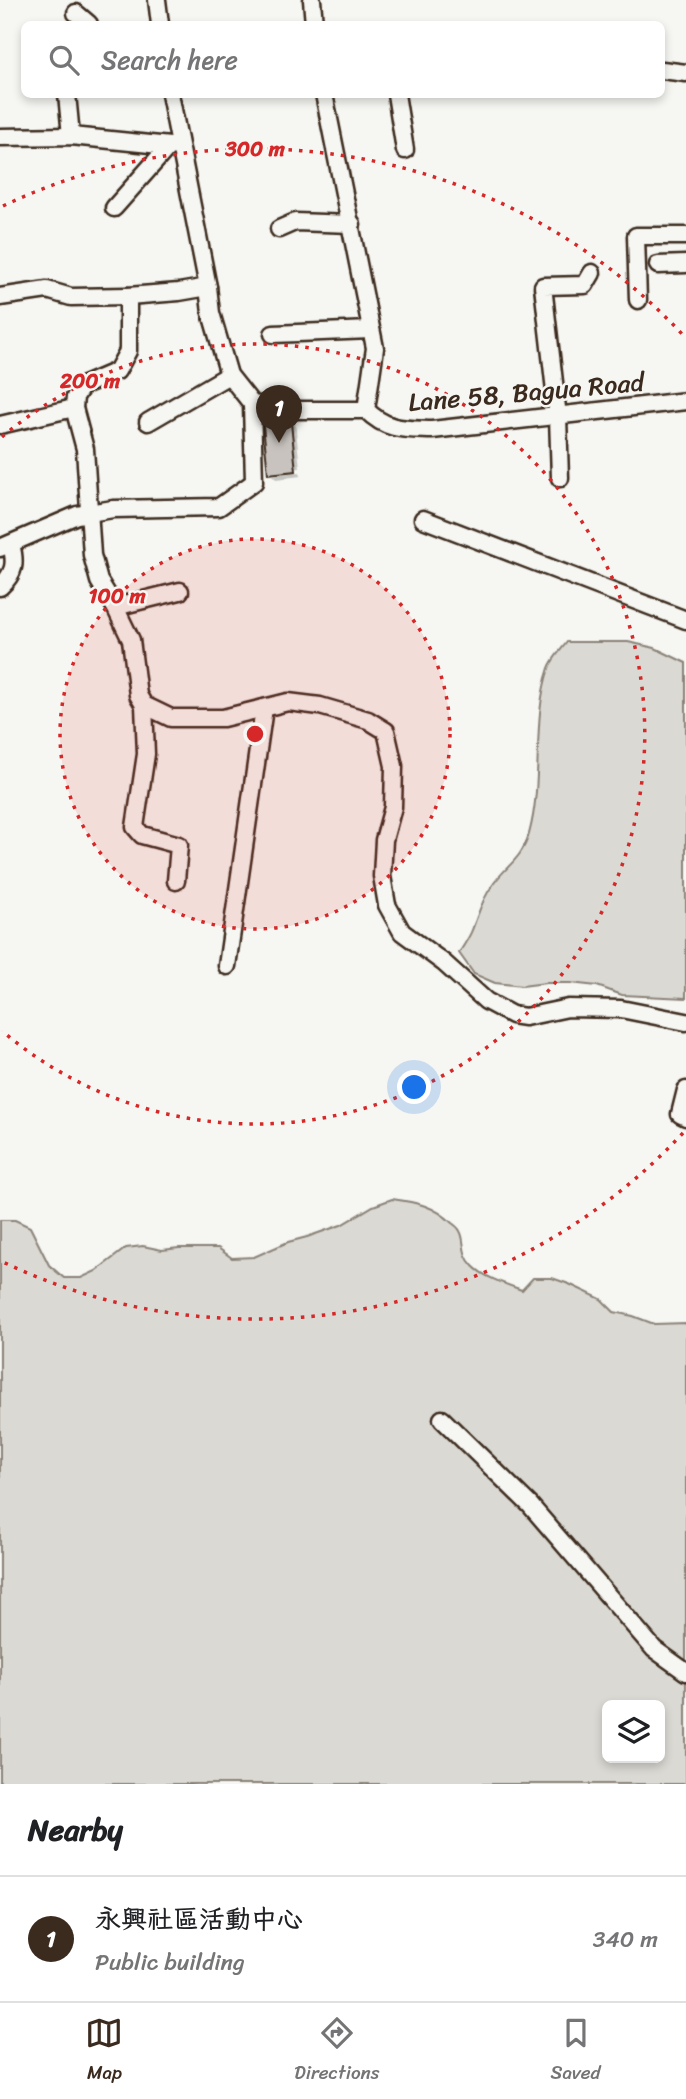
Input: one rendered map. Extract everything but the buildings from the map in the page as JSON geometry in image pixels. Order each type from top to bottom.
[{"type":"street","points":[[157,0],[160,21]]},
{"type":"street","points":[[312,0],[314,21]]},
{"type":"street","points":[[75,13],[85,21]]},
{"type":"street","points":[[665,70],[686,73]]},
{"type":"street","points":[[67,98],[71,136]]},
{"type":"street","points":[[0,587],[11,577],[15,558],[3,547],[77,515],[113,509],[219,508],[254,482],[252,404],[229,375],[211,313],[206,269],[174,147],[170,98]]},
{"type":"street","points":[[252,404],[294,410],[366,410],[375,348],[325,98]]},
{"type":"street","points":[[397,98],[405,150]]},
{"type":"street","points":[[0,137],[71,136],[174,147]]},
{"type":"street","points":[[114,208],[174,147]]},
{"type":"street","points":[[279,229],[295,222],[352,224]]},
{"type":"street","points":[[638,300],[636,236],[686,236]]},
{"type":"street","points":[[658,265],[686,264]]},
{"type":"street","points":[[560,478],[558,417],[543,286],[585,285],[592,273]]},
{"type":"street","points":[[0,297],[47,290],[71,297],[128,296],[208,287]]},
{"type":"street","points":[[128,296],[128,351],[117,371],[82,386],[75,397],[74,408],[85,449],[92,555],[99,581],[131,640],[138,695],[144,705],[146,754],[135,827],[142,835],[178,845],[176,881]]},
{"type":"street","points":[[273,334],[372,330]]},
{"type":"street","points":[[148,422],[229,375]]},
{"type":"street","name":"Lane 58, Bagua Road","points":[[366,410],[376,420],[395,428],[432,430],[686,401]]},
{"type":"street","points":[[0,425],[74,408]]},
{"type":"street","points":[[423,519],[686,620]]},
{"type":"street","points":[[115,607],[180,591]]},
{"type":"street","points":[[144,705],[171,718],[223,718],[288,702],[320,706],[368,720],[386,731],[394,766],[393,807],[384,840],[382,876],[387,905],[402,932],[444,962],[486,1001],[512,1016],[525,1017],[568,1008],[621,1009],[686,1022]]},
{"type":"street","points":[[227,966],[264,708]]},
{"type":"street","points":[[686,1090],[680,1114],[686,1117]]},
{"type":"street","points":[[442,1419],[530,1504],[654,1649],[686,1672]]},
{"type":"shaded area","points":[[567,642],[628,642],[655,648],[686,663],[686,998],[622,995],[597,986],[570,983],[522,986],[495,983],[474,974],[459,953],[489,891],[526,843],[536,792],[540,709],[544,688],[550,665]]},
{"type":"shaded area","points":[[392,1199],[417,1203],[439,1212],[455,1225],[462,1235],[469,1261],[489,1277],[522,1290],[533,1278],[552,1278],[601,1299],[614,1312],[654,1324],[686,1323],[686,1784],[0,1784],[0,1220],[15,1220],[30,1227],[49,1265],[64,1278],[81,1278],[96,1271],[126,1248],[218,1248],[232,1258],[254,1257],[288,1242],[341,1225],[373,1206]]},
{"type":"place","name":"永興社區活動中心","points":[[279,443]]}]
